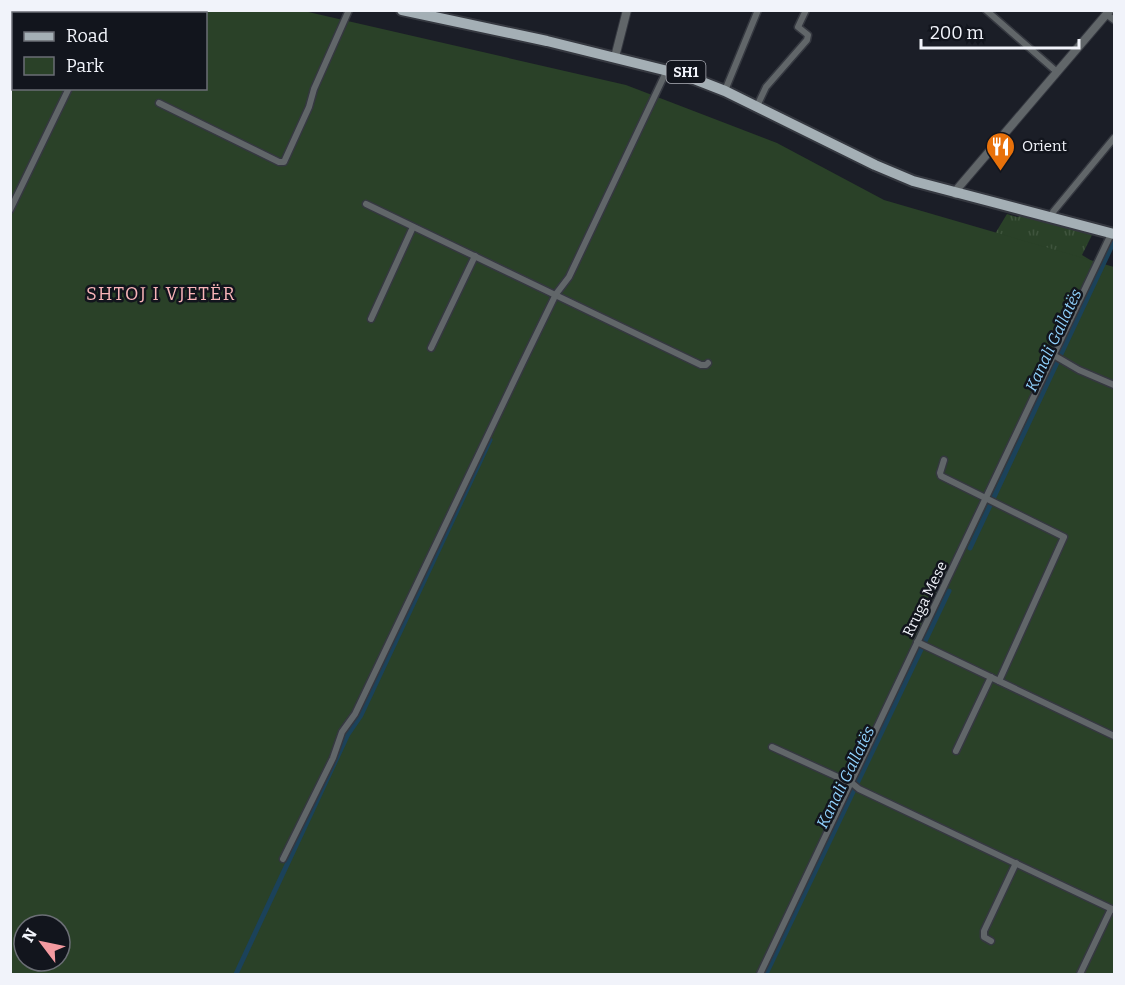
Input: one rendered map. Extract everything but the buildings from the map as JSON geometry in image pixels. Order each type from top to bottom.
[{"type":"main road","name":"SH1","points":[[402,10],[565,43],[685,72],[726,88],[814,135]]},
{"type":"main road","name":"SH1","points":[[615,55],[667,69],[714,87],[894,173],[925,185],[1113,234]]},
{"type":"street","points":[[159,103],[279,162],[284,162],[349,10]]},
{"type":"street","points":[[615,55],[627,10]]},
{"type":"street","points":[[726,88],[758,10]]},
{"type":"street","points":[[758,104],[766,87],[807,39],[808,36],[798,27],[806,10]]},
{"type":"street","points":[[986,10],[1058,72]]},
{"type":"street","points":[[956,194],[958,188],[1108,13],[1114,20]]},
{"type":"street","points":[[283,859],[333,758],[342,732],[355,714],[556,294],[569,277],[667,69]]},
{"type":"street","points":[[10,210],[68,90]]},
{"type":"street","points":[[1050,218],[1114,138]]},
{"type":"street","points":[[366,204],[701,364],[708,363]]},
{"type":"street","points":[[371,319],[413,227]]},
{"type":"street","name":"Rruga Mese","points":[[760,975],[854,785],[919,643],[990,501],[1113,234]]},
{"type":"street","points":[[431,348],[475,256]]},
{"type":"street","points":[[1056,357],[1114,385]]},
{"type":"street","points":[[944,460],[941,476],[1064,537],[999,681]]},
{"type":"street","points":[[919,643],[1114,736]]},
{"type":"street","points":[[956,751],[991,677]]},
{"type":"street","points":[[772,747],[1113,909],[1080,975]]},
{"type":"street","points":[[991,940],[984,937],[984,931],[1016,863]]},
{"type":"green space","points":[[10,11],[304,11],[626,85],[777,143],[884,200],[1114,267],[1114,974],[11,974]]},
{"type":"green space","points":[[1007,214],[1017,217],[1023,215],[1093,233],[1082,255],[1095,263],[952,305]]},
{"type":"waterway","name":"Kanali Gallatës","points":[[970,548],[1114,241]]},
{"type":"waterway","points":[[236,974],[348,734],[361,715],[490,440]]},
{"type":"waterway","name":"Kanali Gallatës","points":[[766,974],[949,591]]},
{"type":"place","name":"Orient","points":[[1001,172]]},
{"type":"district","name":"SHTOJ I VJETËR","points":[[161,294]]}]
